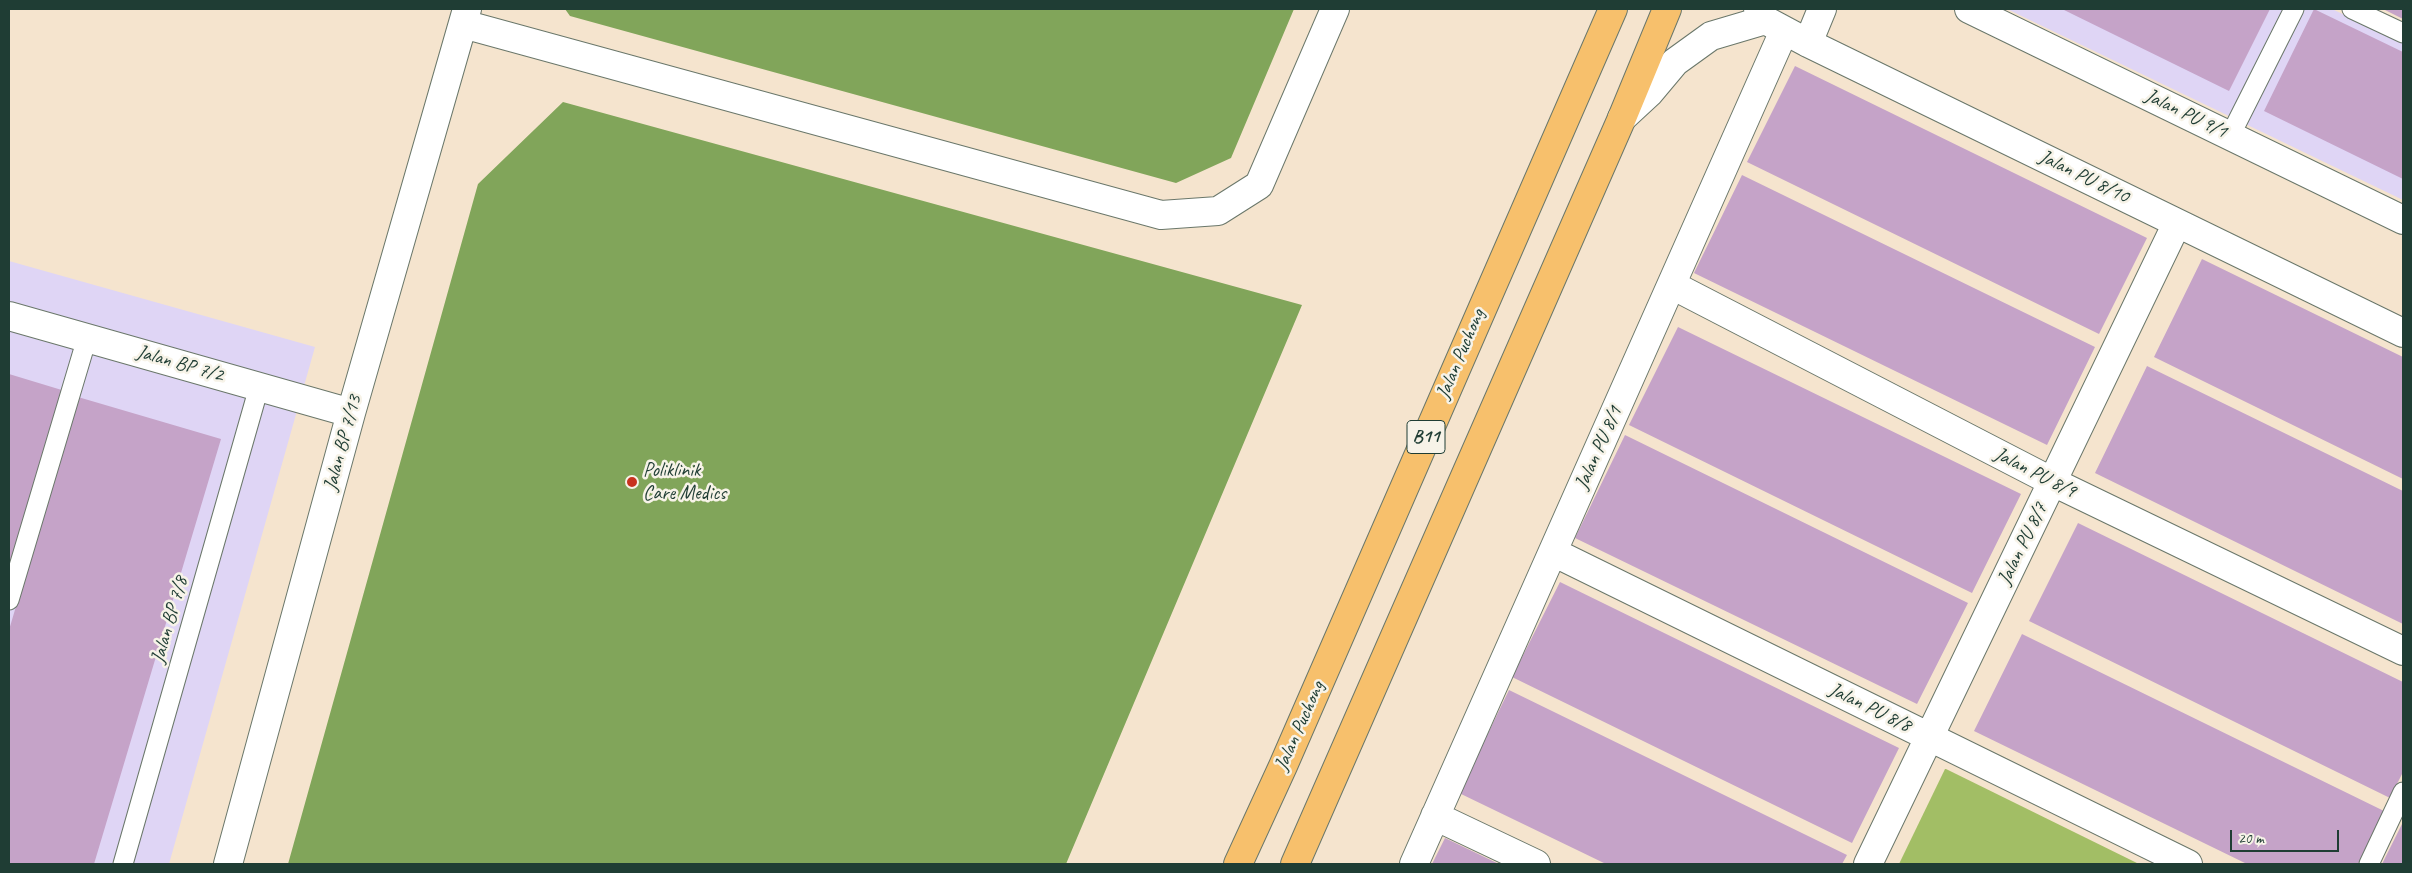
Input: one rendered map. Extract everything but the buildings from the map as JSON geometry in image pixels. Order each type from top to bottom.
[{"type":"main road","name":"Jalan Puchong","points":[[1238,864],[1283,766],[1613,9]]},
{"type":"main road","name":"B11","points":[[1295,864],[1622,118],[1667,9]]},
{"type":"street","points":[[465,16],[1161,215],[1218,211],[1260,185],[1335,9]]},
{"type":"street","name":"Jalan PU 8/1","points":[[1414,864],[1672,285],[1779,26],[1822,9]]},
{"type":"street","name":"Jalan PU 9/1","points":[[1969,9],[2403,220]]},
{"type":"street","name":"Jalan BP 7/13","points":[[228,864],[351,413],[465,16]]},
{"type":"street","points":[[1622,118],[1650,93],[1675,62],[1711,36],[1779,26]]},
{"type":"street","name":"Jalan PU 8/10","points":[[1779,26],[2177,223],[2403,332]]},
{"type":"street","name":"Jalan PU 8/7","points":[[1868,864],[2177,223]]},
{"type":"street","name":"Jalan PU 8/9","points":[[1672,285],[2052,482],[2403,651]]},
{"type":"street","name":"Jalan BP 7/2","points":[[9,316],[351,413]]},
{"type":"street","name":"Jalan PU 8/8","points":[[1553,552],[2188,864]]},
{"type":"street","points":[[1435,816],[1536,864]]},
{"type":"lane","points":[[2230,136],[2294,9]]},
{"type":"lane","points":[[2352,9],[2403,34]]},
{"type":"lane","points":[[9,600],[87,338]]},
{"type":"lane","name":"Jalan BP 7/8","points":[[123,864],[259,387]]},
{"type":"lane","points":[[2369,864],[2403,792]]},
{"type":"shaded area","points":[[2007,9],[2332,9],[2403,43],[2403,200]]},
{"type":"shaded area","points":[[9,261],[315,347],[169,864],[9,864]]},
{"type":"green space","points":[[565,9],[1294,9],[1231,158],[1176,183],[570,16]]},
{"type":"green space","points":[[563,102],[1302,305],[1066,864],[288,864],[478,184]]},
{"type":"green space","points":[[1946,769],[2139,864],[1899,864]]},
{"type":"place","name":"Poliklinik Care Medics","points":[[632,482]]}]
